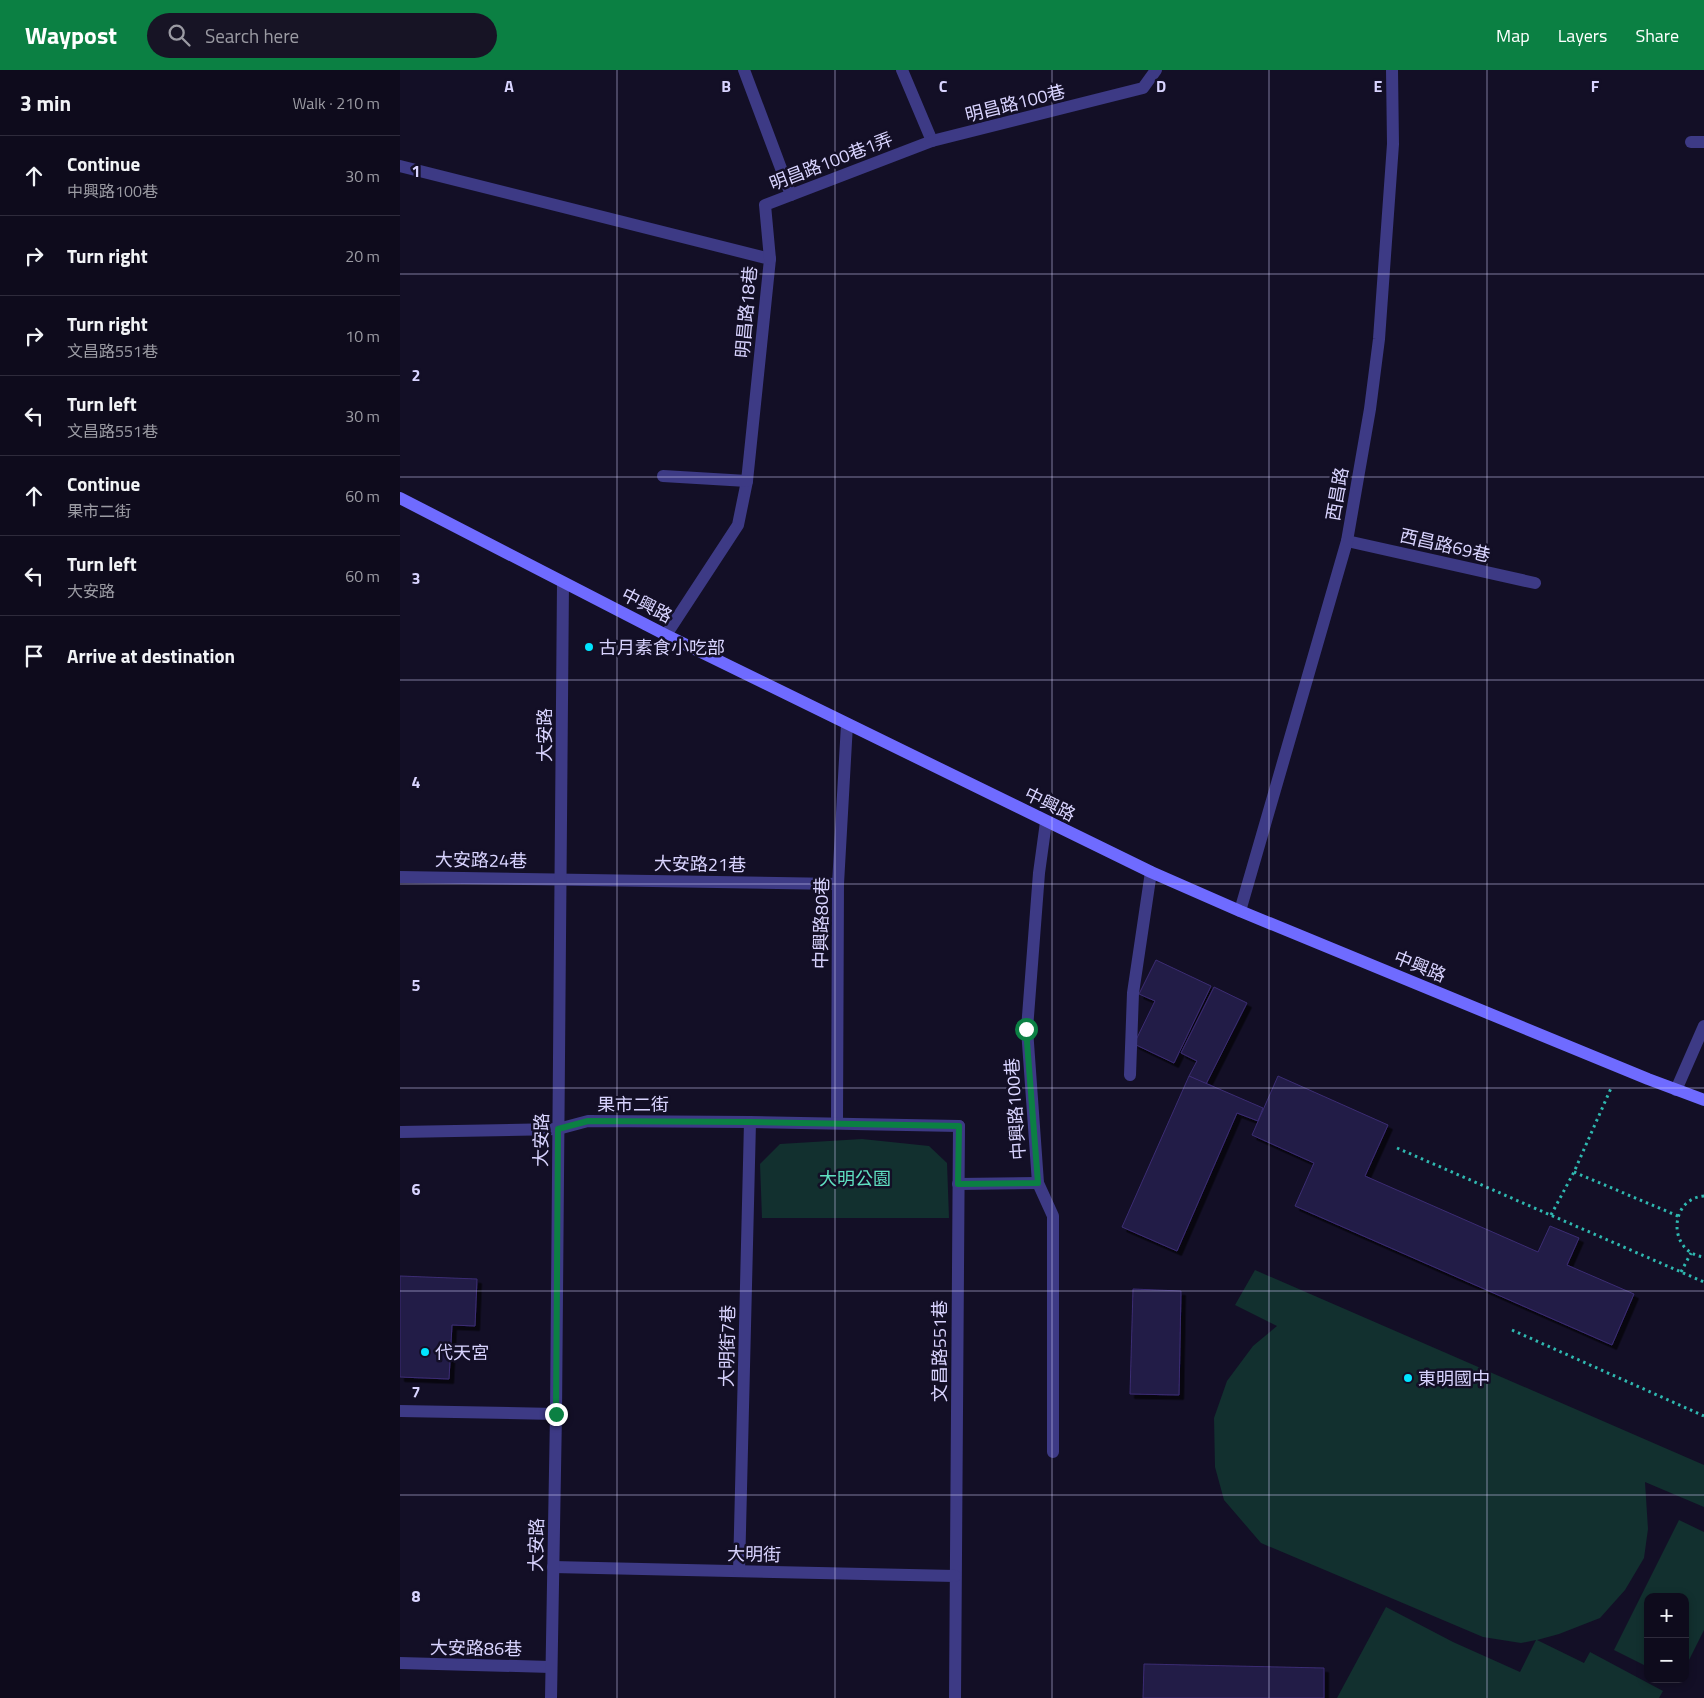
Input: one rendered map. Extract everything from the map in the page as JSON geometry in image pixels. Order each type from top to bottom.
[{"type":"main road","name":"中興路","points":[[400,498],[666,635],[1151,872],[1240,911],[1620,1068],[1704,1100]]},
{"type":"street","points":[[744,70],[791,196]]},
{"type":"street","points":[[902,70],[932,142]]},
{"type":"street","name":"明昌路100巷","points":[[932,142],[1143,88],[1156,70]]},
{"type":"street","name":"西昌路","points":[[1240,911],[1347,541],[1370,409],[1379,338],[1393,144],[1392,70]]},
{"type":"street","name":"明昌路100巷1弄","points":[[770,259],[765,205],[932,142]]},
{"type":"street","name":"明昌路18巷","points":[[400,166],[770,259],[747,481],[738,525],[666,635]]},
{"type":"street","points":[[663,476],[747,481]]},
{"type":"street","name":"西昌路69巷","points":[[1347,541],[1535,583]]},
{"type":"street","name":"大安路","points":[[551,1698],[556,1414],[563,583]]},
{"type":"street","name":"中興路80巷","points":[[837,1123],[838,884],[847,724]]},
{"type":"street","name":"中興路100巷","points":[[1046,822],[1039,873],[1026,1029],[1038,1183],[1053,1216],[1054,1452]]},
{"type":"street","points":[[1130,1075],[1132,993],[1151,872]]},
{"type":"street","name":"大安路24巷","points":[[400,877],[561,879]]},
{"type":"street","name":"大安路21巷","points":[[561,879],[838,884]]},
{"type":"street","points":[[1676,1090],[1704,1026]]},
{"type":"street","name":"果市二街","points":[[400,1132],[558,1129],[588,1121],[837,1123]]},
{"type":"street","name":"大明街7巷","points":[[739,1571],[750,1122]]},
{"type":"street","name":"文昌路551巷","points":[[837,1123],[959,1126],[954,1698]]},
{"type":"street","points":[[958,1184],[1038,1183]]},
{"type":"street","points":[[400,1411],[556,1414]]},
{"type":"street","name":"大明街","points":[[553,1567],[954,1576]]},
{"type":"street","name":"大安路86巷","points":[[400,1663],[551,1667]]},
{"type":"path","points":[[1550,1215],[1574,1172],[1620,1068]]},
{"type":"path","points":[[1398,1148],[1704,1282]]},
{"type":"path","points":[[1574,1172],[1678,1216]]},
{"type":"path","points":[[1704,1196],[1690,1201],[1682,1208],[1676,1226],[1683,1246],[1690,1253],[1704,1257]]},
{"type":"path","points":[[1681,1272],[1690,1253]]},
{"type":"path","points":[[1512,1330],[1704,1416]]},
{"type":"green space","name":"大明公園","points":[[862,1139],[929,1146],[947,1163],[949,1218],[762,1218],[760,1164],[780,1144]]},
{"type":"green space","points":[[1255,1270],[1704,1465],[1704,1507],[1645,1482],[1648,1529],[1644,1558],[1625,1590],[1600,1618],[1559,1634],[1537,1640],[1584,1663],[1590,1652],[1644,1681],[1644,1683],[1648,1683],[1663,1691],[1659,1698],[1337,1698],[1386,1607],[1453,1642],[1520,1672],[1536,1640],[1521,1643],[1483,1637],[1261,1543],[1224,1500],[1215,1467],[1214,1418],[1227,1381],[1253,1346],[1277,1326],[1235,1305]]},
{"type":"green space","points":[[1679,1520],[1704,1532],[1704,1630],[1689,1660],[1689,1593],[1644,1593],[1644,1665],[1614,1650]]},
{"type":"building","points":[[1156,960],[1211,986],[1174,1063],[1134,1044],[1155,1001],[1139,994]]},
{"type":"building","points":[[1214,987],[1247,1003],[1206,1084],[1189,1076],[1197,1061],[1181,1053]]},
{"type":"building","points":[[1189,1076],[1263,1108],[1258,1121],[1237,1113],[1177,1251],[1122,1227]]},
{"type":"building","points":[[1278,1076],[1388,1125],[1365,1176],[1538,1252],[1550,1226],[1579,1238],[1567,1265],[1634,1294],[1612,1345],[1295,1206],[1314,1163],[1252,1135]]},
{"type":"building","name":"代天宮","points":[[400,1276],[477,1279],[475,1326],[452,1325],[449,1379],[400,1377]]},
{"type":"building","points":[[1133,1289],[1181,1291],[1179,1395],[1130,1394]]},
{"type":"building","points":[[1144,1664],[1324,1668],[1324,1698],[1143,1698]]},
{"type":"place","name":"古月素食小吃部","points":[[589,647]]},
{"type":"place","name":"代天宮","points":[[425,1352]]},
{"type":"place","name":"東明國中","points":[[1408,1378]]},
{"type":"route","points":[[556,1414],[558,1129],[588,1121],[959,1126],[958,1184],[1038,1183],[1026,1029]]}]
